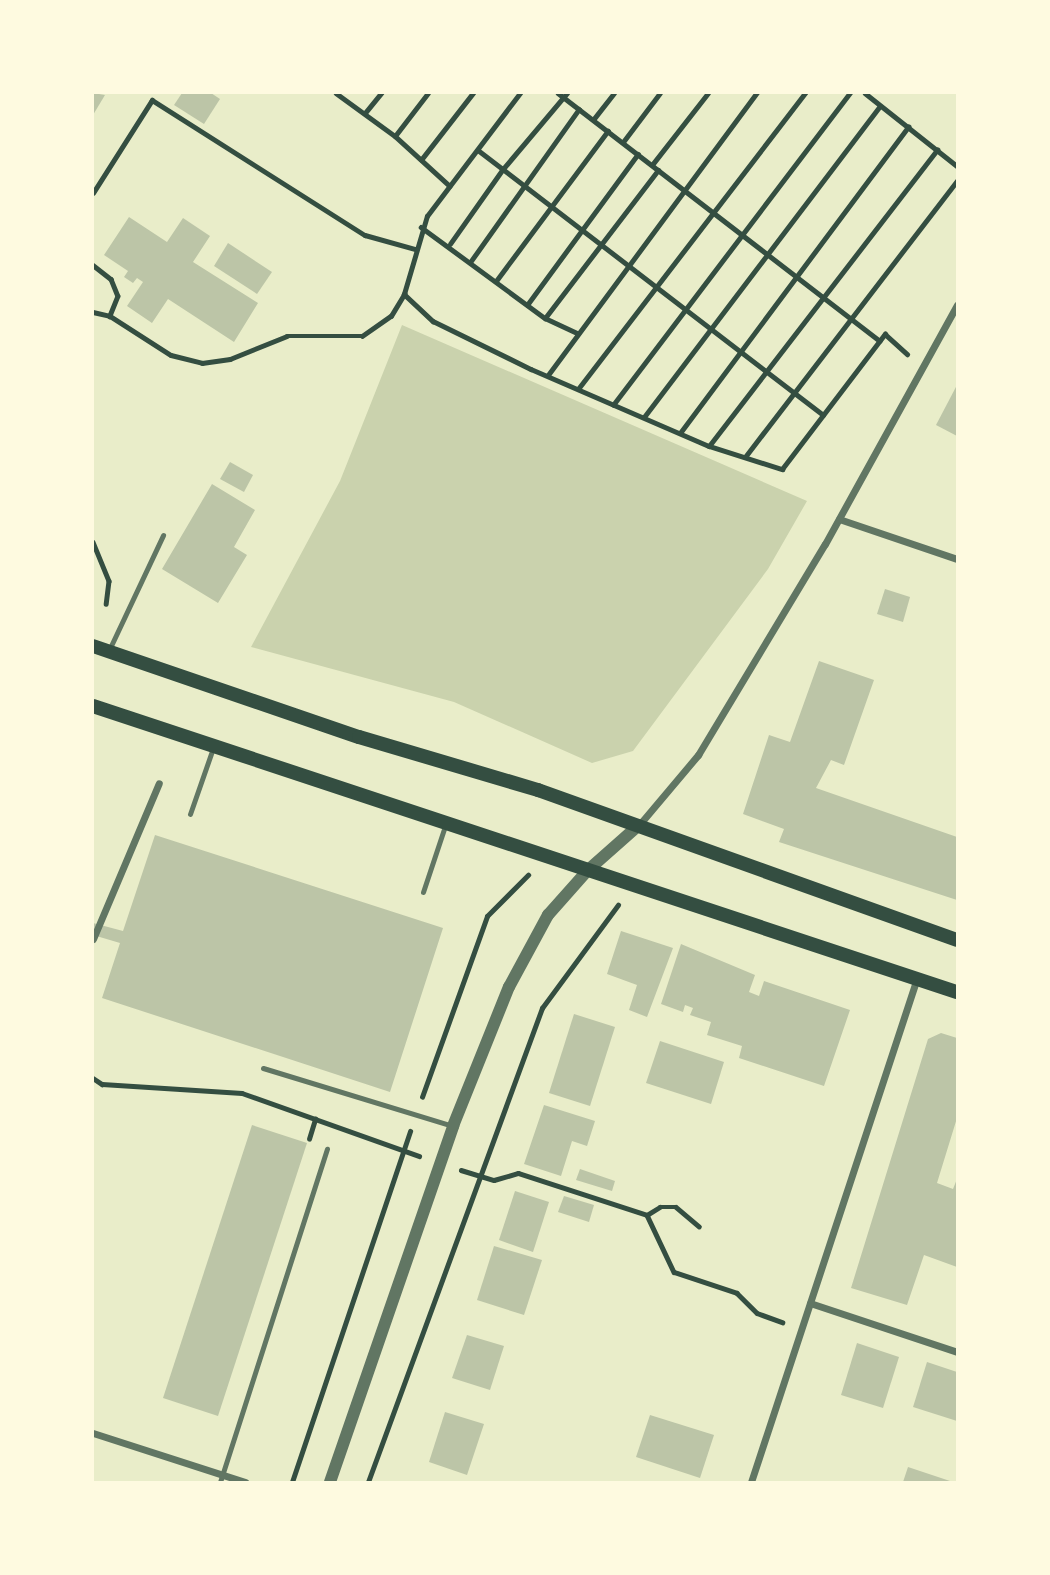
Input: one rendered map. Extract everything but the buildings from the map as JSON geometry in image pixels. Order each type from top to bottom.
[{"type":"main road","points":[[93,646],[639,825],[957,940]]},
{"type":"main road","points":[[93,706],[213,748],[957,992]]},
{"type":"street","points":[[330,1482],[453,1126],[524,955],[548,915],[587,871],[639,825],[698,755],[839,519],[957,305]]},
{"type":"street","points":[[839,519],[957,559]]},
{"type":"street","points":[[93,939],[159,783]]},
{"type":"street","points":[[751,1482],[917,978]]},
{"type":"street","points":[[810,1303],[957,1352]]},
{"type":"street","points":[[93,1433],[221,1478],[245,1482]]},
{"type":"lane","points":[[109,651],[163,536]]},
{"type":"lane","points":[[190,814],[213,748]]},
{"type":"lane","points":[[423,892],[446,823]]},
{"type":"lane","points":[[263,1068],[453,1126]]},
{"type":"lane","points":[[221,1478],[327,1149]]},
{"type":"path","points":[[338,93],[395,136],[450,186]]},
{"type":"path","points":[[366,113],[381,93]]},
{"type":"path","points":[[395,136],[428,93]]},
{"type":"path","points":[[421,160],[473,93]]},
{"type":"path","points":[[93,312],[110,316],[171,355],[216,362],[287,336],[362,336],[391,316],[404,294],[421,227],[520,93]]},
{"type":"path","points":[[558,93],[566,95],[593,120],[880,341]]},
{"type":"path","points":[[593,120],[614,93]]},
{"type":"path","points":[[622,142],[660,93]]},
{"type":"path","points":[[652,165],[708,93]]},
{"type":"path","points":[[548,375],[757,93]]},
{"type":"path","points":[[578,390],[805,93]]},
{"type":"path","points":[[612,405],[850,93]]},
{"type":"path","points":[[865,93],[957,166]]},
{"type":"path","points":[[450,244],[503,169],[566,95]]},
{"type":"path","points":[[93,193],[152,100],[365,235],[415,249]]},
{"type":"path","points":[[644,417],[769,256],[880,106]]},
{"type":"path","points":[[471,261],[579,109]]},
{"type":"path","points":[[680,433],[908,127]]},
{"type":"path","points":[[496,281],[608,131]]},
{"type":"path","points":[[478,150],[823,415]]},
{"type":"path","points":[[709,446],[937,150]]},
{"type":"path","points":[[527,305],[580,228],[638,154]]},
{"type":"path","points":[[545,318],[658,170]]},
{"type":"path","points":[[745,457],[957,181]]},
{"type":"path","points":[[421,227],[450,244],[545,318],[577,333]]},
{"type":"path","points":[[93,265],[111,279],[118,296],[110,316]]},
{"type":"path","points":[[404,294],[433,321],[578,390],[709,446],[782,469],[885,334],[897,349],[926,364]]},
{"type":"path","points":[[93,542],[111,587],[103,614]]},
{"type":"path","points":[[292,1482],[403,1150],[487,916],[546,857]]},
{"type":"path","points":[[368,1482],[478,1176],[542,1008],[631,886]]},
{"type":"path","points":[[93,1078],[102,1084],[242,1093],[478,1176],[494,1180],[519,1173],[647,1215],[674,1272],[737,1293],[757,1313],[802,1329]]},
{"type":"path","points":[[647,1215],[660,1207],[676,1207],[699,1226]]},
{"type":"green space","points":[[402,325],[807,501],[768,569],[633,751],[592,763],[454,702],[251,647],[340,481]]}]
